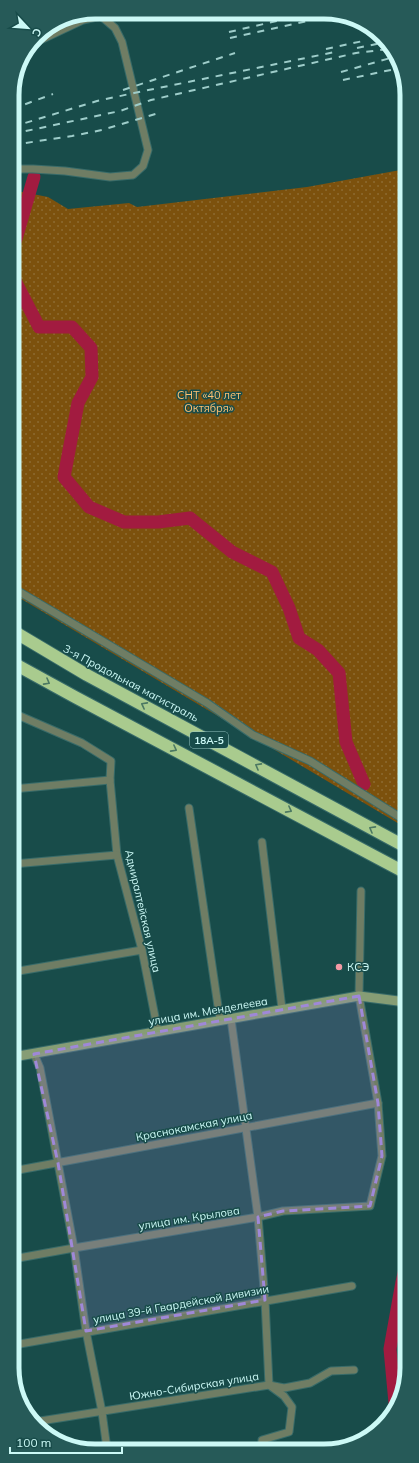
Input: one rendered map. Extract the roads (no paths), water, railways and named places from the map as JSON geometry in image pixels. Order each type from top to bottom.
[{"type":"highway","name":"3-я Продольная магистраль","points":[[19,635],[87,675],[400,844]]},
{"type":"highway","name":"18А-5","points":[[19,665],[82,701],[400,870]]},
{"type":"main road","name":"улица им. Менделеева","points":[[19,1056],[359,996],[400,1001]]},
{"type":"street","points":[[19,169],[66,171],[110,177],[133,176],[143,166],[148,150],[122,42],[115,28],[104,19]]},
{"type":"street","points":[[48,37],[83,20]]},
{"type":"street","points":[[19,592],[207,703],[253,735],[310,761],[400,817]]},
{"type":"street","name":"Адмиралтейская улица","points":[[19,716],[82,743],[111,760],[110,780],[117,855],[142,950],[158,1032]]},
{"type":"street","points":[[19,788],[110,780]]},
{"type":"street","points":[[189,808],[220,1020]]},
{"type":"street","points":[[262,842],[282,1009]]},
{"type":"street","points":[[19,863],[117,855]]},
{"type":"street","points":[[361,891],[359,996],[378,1103]]},
{"type":"street","points":[[19,971],[142,950]]},
{"type":"street","points":[[231,1019],[247,1127],[258,1217],[265,1300],[269,1385],[284,1396],[292,1407],[289,1432],[262,1440],[262,1444]]},
{"type":"street","points":[[34,1054],[40,1068],[74,1248],[86,1331],[102,1412],[106,1444]]},
{"type":"street","name":"Краснокамская улица","points":[[19,1170],[378,1103]]},
{"type":"street","name":"улица им. Крылова","points":[[19,1258],[258,1217],[283,1211],[370,1206],[382,1156],[378,1103]]},
{"type":"street","name":"улица 39-й Гвардейской дивизии","points":[[19,1343],[352,1286]]},
{"type":"street","name":"Южно-Сибирская улица","points":[[40,1421],[269,1385],[284,1388],[310,1383],[331,1371],[354,1370]]},
{"type":"waterway","points":[[19,229],[34,177]]},
{"type":"waterway","points":[[19,288],[39,327],[72,327],[91,348],[92,377],[78,403],[64,477],[89,507],[124,522],[158,522],[190,518],[232,552],[272,572],[289,608],[299,638],[318,650],[339,673],[346,742],[364,784]]},
{"type":"waterway","points":[[394,1396],[390,1349],[400,1293]]},
{"type":"railway","points":[[229,32],[285,19]]},
{"type":"railway","points":[[230,38],[317,19]]},
{"type":"railway","points":[[326,49],[363,41]]},
{"type":"railway","points":[[357,48],[380,43]]},
{"type":"railway","points":[[19,133],[120,111],[151,100],[356,53],[384,50]]},
{"type":"railway","points":[[19,125],[97,101],[335,52]]},
{"type":"railway","points":[[123,90],[235,53]]},
{"type":"railway","points":[[341,72],[390,58]]},
{"type":"railway","points":[[343,80],[395,69]]},
{"type":"railway","points":[[19,106],[53,94]]},
{"type":"railway","points":[[19,144],[102,130],[162,112]]},
{"type":"place","name":"КСЭ","points":[[339,967]]},
{"type":"park label","name":"СНТ «40 лет Октября»","points":[[209,401]]}]
